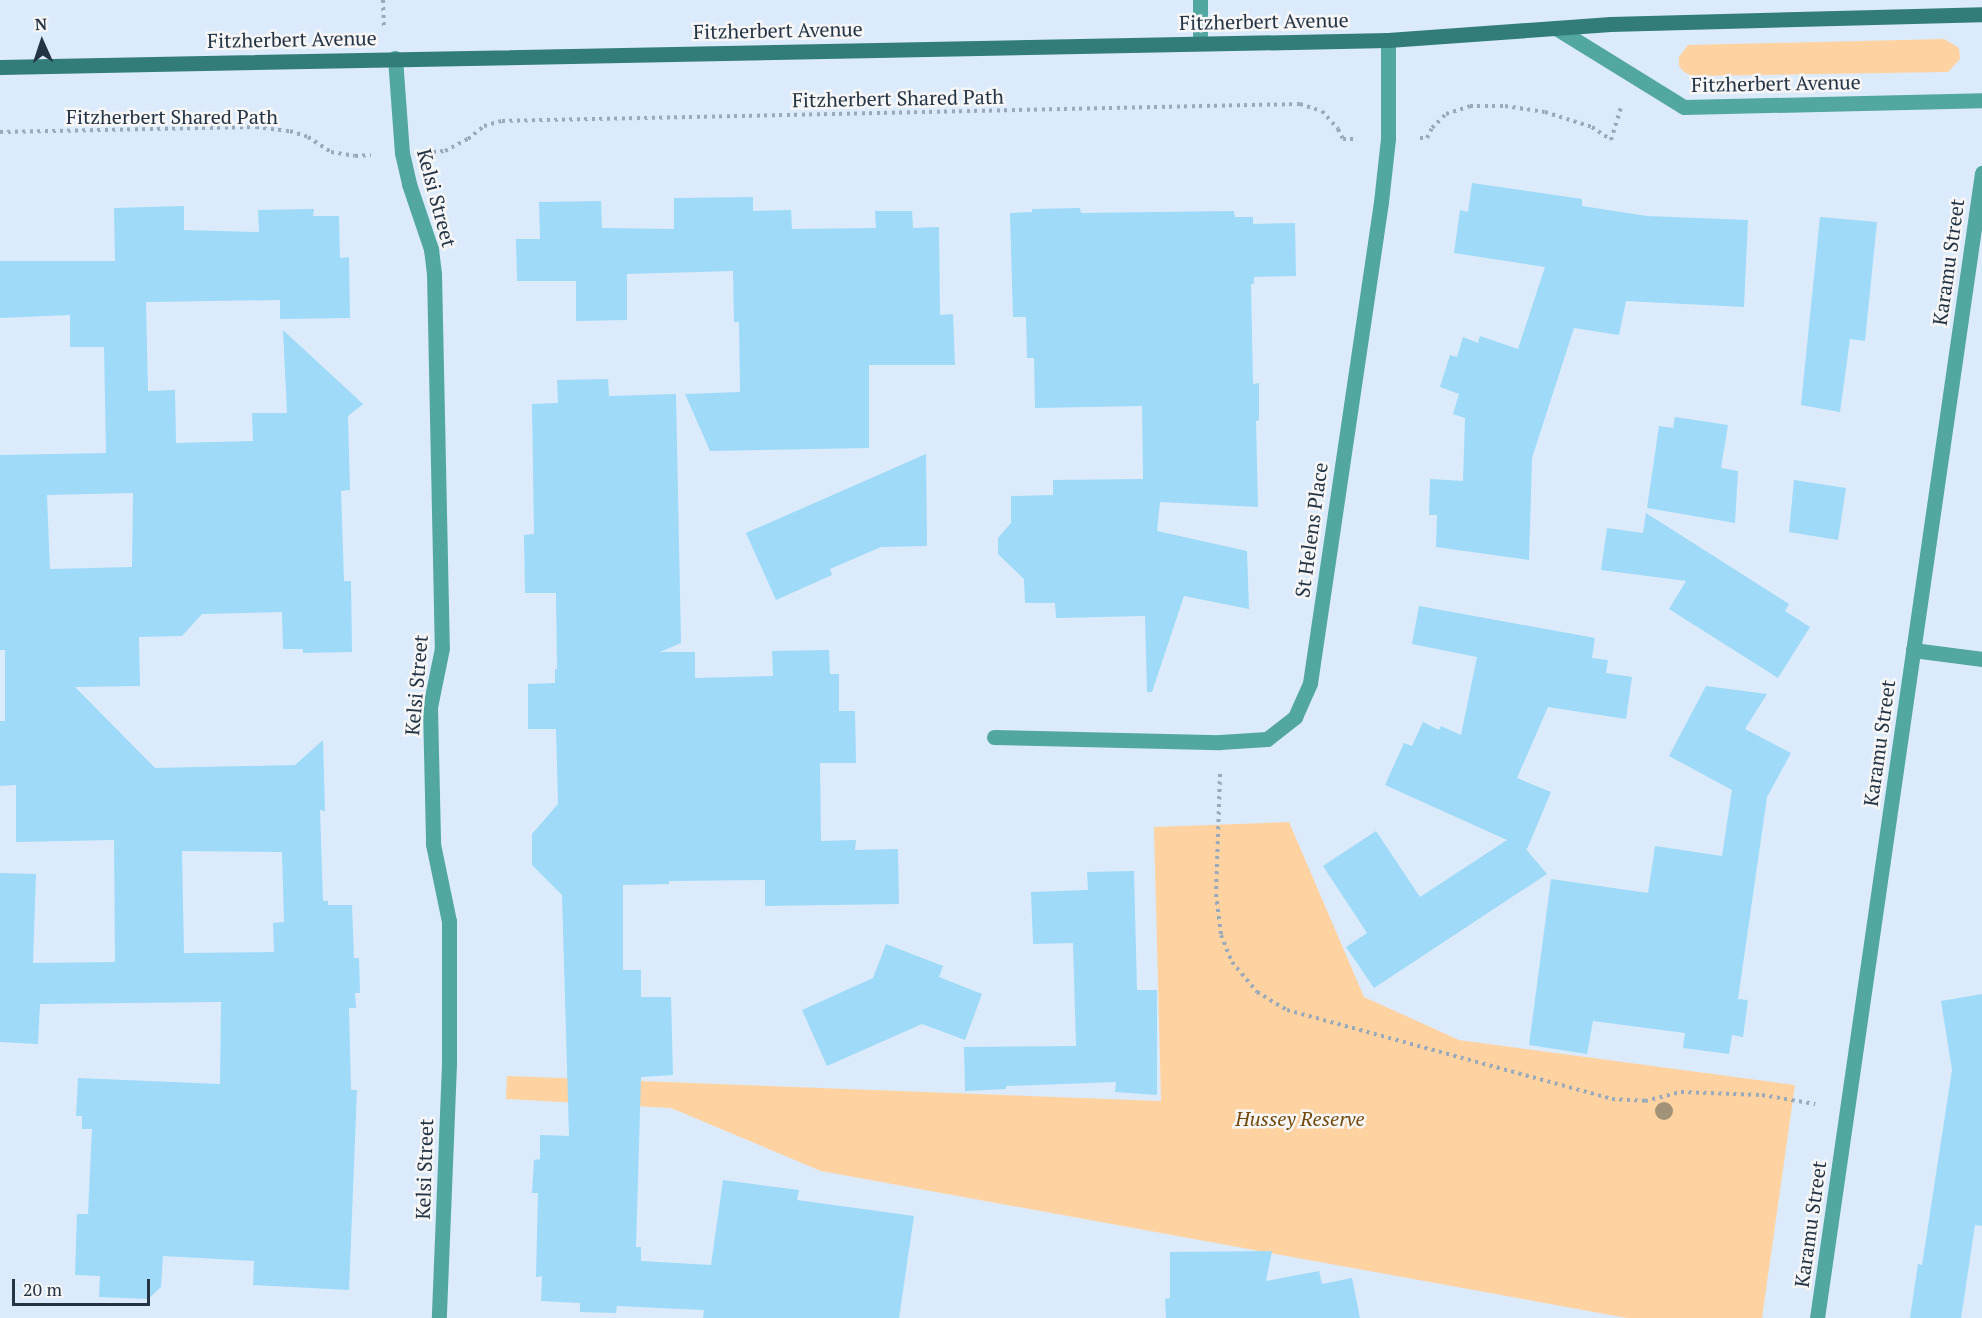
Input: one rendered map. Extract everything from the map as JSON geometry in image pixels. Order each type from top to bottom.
[{"type":"street","points":[[1200,0],[1200,42]]},
{"type":"street","name":"Fitzherbert Avenue","points":[[0,67],[1388,40],[1610,24],[1982,14]]},
{"type":"street","name":"Fitzherbert Avenue","points":[[1556,28],[1684,107],[1982,100]]},
{"type":"street","name":"St Helens Place","points":[[994,737],[1220,742],[1267,739],[1294,717],[1310,683],[1381,202],[1388,139],[1388,40]]},
{"type":"street","name":"Kelsi Street","points":[[395,58],[402,153],[409,184],[431,249],[434,273],[442,648],[430,707],[434,844],[449,921],[449,1064],[439,1318]]},
{"type":"street","name":"Karamu Street","points":[[1817,1318],[1982,173]]},
{"type":"street","points":[[1913,650],[1982,659]]},
{"type":"path","name":"Fitzherbert Shared Path","points":[[430,152],[445,151],[468,139],[484,126],[502,121],[1300,104],[1322,111],[1338,129],[1343,140],[1359,139]]},
{"type":"path","points":[[1414,138],[1427,138],[1432,128],[1446,114],[1470,106],[1505,106],[1545,112],[1592,127],[1611,140],[1619,114]]},
{"type":"path","name":"Fitzherbert Shared Path","points":[[0,132],[256,127],[290,131],[308,138],[331,152],[355,156],[375,155]]},
{"type":"path","points":[[1220,742],[1216,894],[1221,935],[1232,962],[1257,992],[1287,1010],[1612,1099],[1645,1101],[1681,1092],[1762,1095],[1848,1110]]},
{"type":"green space","points":[[1944,39],[1959,48],[1960,59],[1948,72],[1692,76],[1679,66],[1679,57],[1688,45]]},
{"type":"green space","name":"Hussey Reserve","points":[[1289,822],[1364,997],[1459,1040],[1795,1085],[1762,1318],[1627,1318],[821,1171],[671,1108],[506,1099],[507,1076],[1161,1101],[1154,827]]},
{"type":"building","points":[[1472,183],[1582,199],[1582,206],[1647,216],[1748,220],[1744,307],[1626,301],[1619,335],[1574,328],[1532,458],[1529,560],[1436,547],[1437,515],[1429,515],[1430,479],[1463,481],[1465,418],[1453,414],[1459,394],[1440,387],[1450,355],[1457,357],[1463,337],[1478,343],[1480,336],[1518,349],[1545,267],[1454,253],[1460,210],[1468,212]]},
{"type":"building","points":[[753,197],[753,211],[791,210],[792,229],[876,228],[875,211],[912,211],[913,228],[939,227],[940,315],[953,314],[955,365],[869,365],[869,448],[710,451],[685,394],[740,392],[739,322],[734,322],[733,271],[627,274],[627,320],[576,321],[576,281],[517,281],[516,239],[540,239],[539,202],[601,201],[602,228],[674,229],[674,198]]},
{"type":"building","points":[[184,206],[184,230],[259,232],[258,210],[314,209],[313,216],[339,216],[340,258],[349,257],[350,318],[280,319],[280,300],[146,302],[148,391],[175,390],[176,443],[253,441],[252,413],[287,413],[283,330],[363,404],[348,416],[350,490],[341,491],[344,581],[351,581],[352,652],[303,653],[303,649],[283,649],[282,612],[202,614],[182,636],[139,637],[140,686],[75,687],[155,768],[295,765],[323,740],[325,811],[320,810],[323,901],[328,901],[328,905],[352,905],[354,958],[359,958],[360,993],[355,993],[356,1008],[349,1008],[351,1090],[357,1090],[349,1290],[253,1285],[254,1261],[163,1256],[161,1287],[148,1299],[99,1297],[100,1276],[75,1275],[77,1214],[88,1214],[92,1129],[82,1129],[82,1116],[76,1116],[78,1078],[220,1084],[221,1002],[40,1004],[38,1044],[0,1042],[0,873],[36,874],[33,963],[115,962],[114,840],[16,842],[16,785],[0,786],[0,721],[5,721],[5,650],[0,650],[0,455],[106,453],[104,347],[70,347],[70,315],[0,318],[0,261],[115,261],[114,208]],"holes":[[[133,493],[132,567],[50,569],[47,495]],[[182,851],[282,852],[284,922],[273,923],[274,952],[184,953]]]},
{"type":"building","points":[[1080,208],[1081,213],[1234,211],[1235,217],[1253,217],[1253,224],[1295,223],[1296,276],[1254,277],[1254,284],[1251,284],[1253,384],[1259,383],[1259,420],[1256,421],[1258,507],[1160,502],[1157,531],[1247,551],[1249,609],[1184,596],[1152,692],[1147,692],[1145,616],[1056,618],[1055,603],[1025,603],[1024,579],[998,554],[998,538],[1011,523],[1011,496],[1053,495],[1053,480],[1143,479],[1142,406],[1035,408],[1034,358],[1027,358],[1026,317],[1013,317],[1010,213],[1032,212],[1032,209]]},
{"type":"building","points":[[1820,217],[1877,222],[1865,341],[1850,339],[1840,412],[1801,405]]},
{"type":"building","points":[[608,379],[609,396],[676,394],[681,643],[660,652],[695,652],[695,678],[773,676],[772,651],[829,650],[830,674],[839,674],[839,711],[855,711],[856,763],[820,763],[821,841],[856,840],[855,850],[898,849],[899,904],[765,906],[765,880],[669,881],[669,884],[623,885],[623,970],[641,970],[641,997],[671,997],[673,1075],[641,1077],[636,1247],[641,1247],[641,1261],[711,1265],[723,1180],[799,1190],[797,1200],[914,1216],[899,1318],[703,1318],[704,1310],[617,1306],[616,1313],[580,1312],[580,1303],[541,1301],[542,1276],[536,1277],[538,1193],[532,1193],[534,1160],[540,1159],[540,1135],[569,1136],[562,895],[532,865],[532,834],[558,804],[556,729],[528,729],[528,684],[555,683],[555,669],[557,669],[556,593],[525,593],[524,535],[534,534],[532,404],[558,403],[557,380]]},
{"type":"building","points":[[1675,417],[1728,425],[1721,468],[1738,471],[1735,523],[1647,508],[1659,426],[1673,428]]},
{"type":"building","points":[[926,454],[927,546],[881,547],[830,569],[832,575],[776,600],[746,533]]},
{"type":"building","points":[[1794,480],[1846,488],[1838,540],[1789,532]]},
{"type":"building","points":[[1646,513],[1789,604],[1785,611],[1810,627],[1778,678],[1669,609],[1686,581],[1601,570],[1607,528],[1643,533]]},
{"type":"building","points":[[1419,606],[1595,638],[1592,658],[1608,660],[1606,673],[1632,677],[1626,719],[1548,707],[1517,778],[1551,792],[1527,849],[1525,848],[1547,874],[1374,988],[1346,947],[1367,933],[1323,866],[1376,831],[1420,897],[1507,840],[1385,785],[1404,743],[1412,746],[1423,722],[1439,730],[1441,726],[1461,735],[1477,657],[1412,644]]},
{"type":"building","points":[[1706,686],[1767,694],[1745,729],[1791,753],[1767,797],[1738,999],[1748,1000],[1743,1037],[1732,1035],[1729,1054],[1683,1048],[1685,1033],[1593,1021],[1587,1054],[1529,1045],[1551,879],[1648,893],[1655,846],[1722,856],[1732,790],[1669,756]]},
{"type":"building","points":[[1134,871],[1137,990],[1157,990],[1157,1095],[1115,1092],[1116,1082],[1006,1086],[1006,1089],[965,1091],[964,1047],[1076,1046],[1073,943],[1033,944],[1031,892],[1088,890],[1087,872]]},
{"type":"building","points":[[886,944],[943,966],[939,977],[982,994],[965,1040],[922,1024],[827,1066],[802,1010],[873,978]]},
{"type":"building","points":[[1982,994],[1982,1226],[1975,1225],[1961,1318],[1910,1318],[1918,1264],[1922,1265],[1952,1070],[1941,1001]]},
{"type":"building","points":[[1272,1251],[1266,1281],[1319,1271],[1322,1284],[1352,1278],[1360,1318],[1166,1318],[1165,1299],[1170,1298],[1170,1252]]}]
